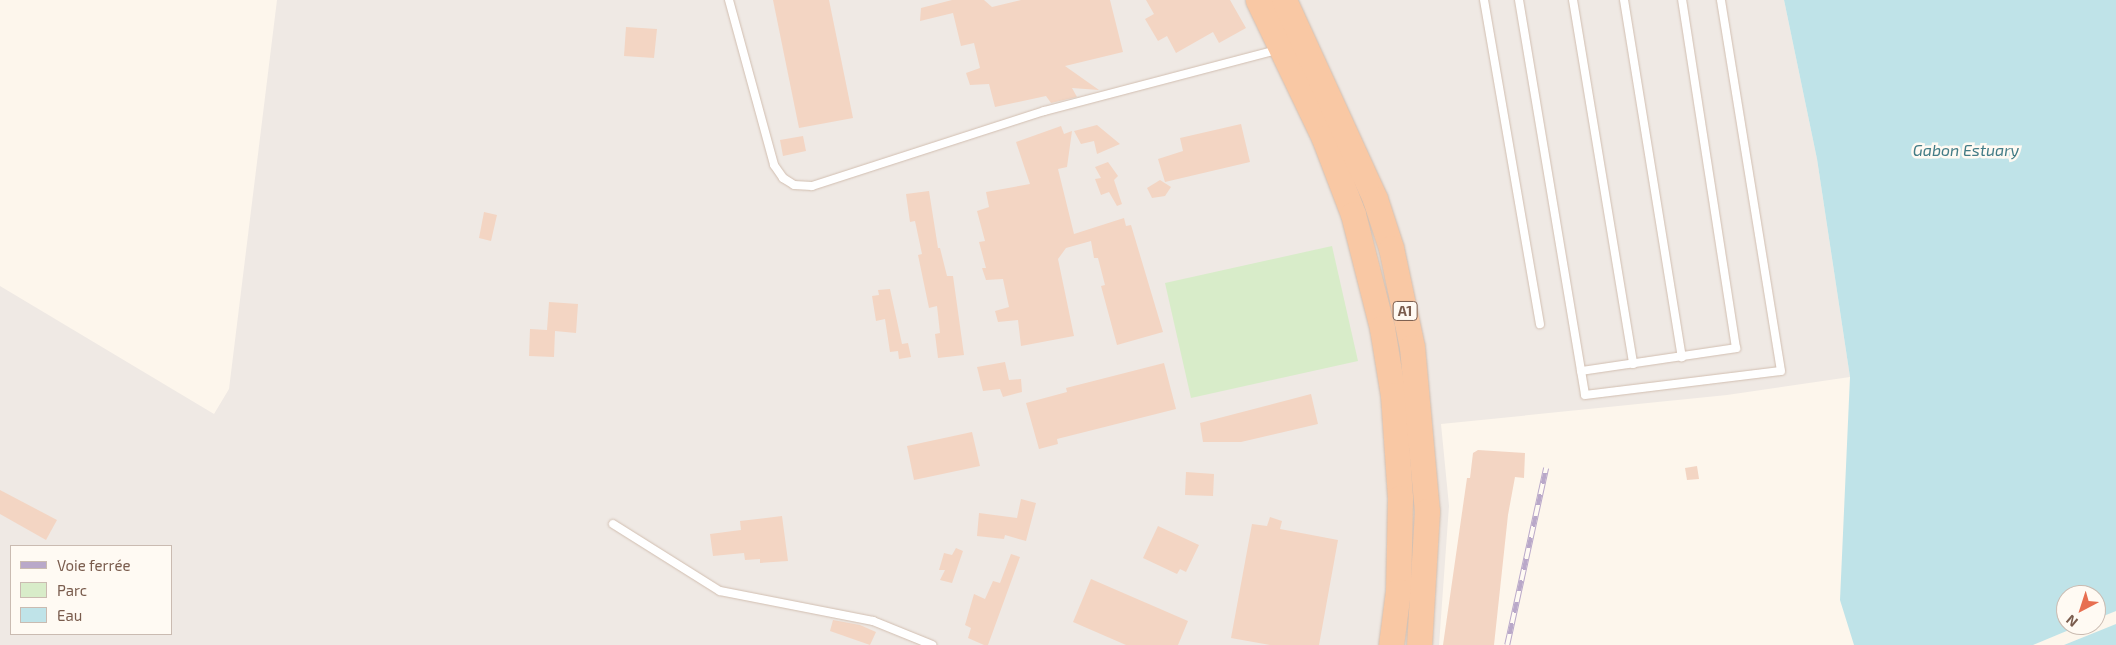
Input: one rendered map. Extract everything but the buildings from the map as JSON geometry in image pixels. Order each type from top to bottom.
[{"type":"highway","name":"A1","points":[[1258,0],[1293,45],[1375,199],[1391,248],[1412,347],[1427,511],[1419,645]]},
{"type":"highway","name":"A1","points":[[1284,0],[1293,45],[1324,138],[1353,214],[1382,328],[1393,395],[1400,498],[1398,591],[1391,645]]},
{"type":"lane","points":[[729,0],[774,165],[783,178],[794,185],[812,186],[1044,111],[1293,45]]},
{"type":"lane","points":[[1484,0],[1540,324]]},
{"type":"lane","points":[[1519,0],[1585,395],[1781,371],[1721,0]]},
{"type":"lane","points":[[1573,0],[1633,364]]},
{"type":"lane","points":[[1624,0],[1682,357]]},
{"type":"lane","points":[[1581,371],[1736,348],[1682,0]]},
{"type":"lane","points":[[613,524],[720,591],[873,621],[932,645]]},
{"type":"shaded area","points":[[277,0],[1784,0],[1817,159],[1850,377],[1727,395],[1441,424],[1449,506],[1439,645],[0,645],[0,286],[214,414],[229,389]]},
{"type":"green space","points":[[1332,246],[1358,361],[1191,398],[1165,283]]},
{"type":"water","name":"Gabon Estuary","points":[[1784,0],[2116,0],[2116,645],[1854,645],[1840,600],[1850,377],[1817,159]]},
{"type":"pier","points":[[2116,611],[2116,624],[2106,628],[2106,615]]},
{"type":"pier","points":[[2057,635],[2089,635],[2064,645],[2033,645]]},
{"type":"railway","points":[[1507,645],[1546,468]]}]
